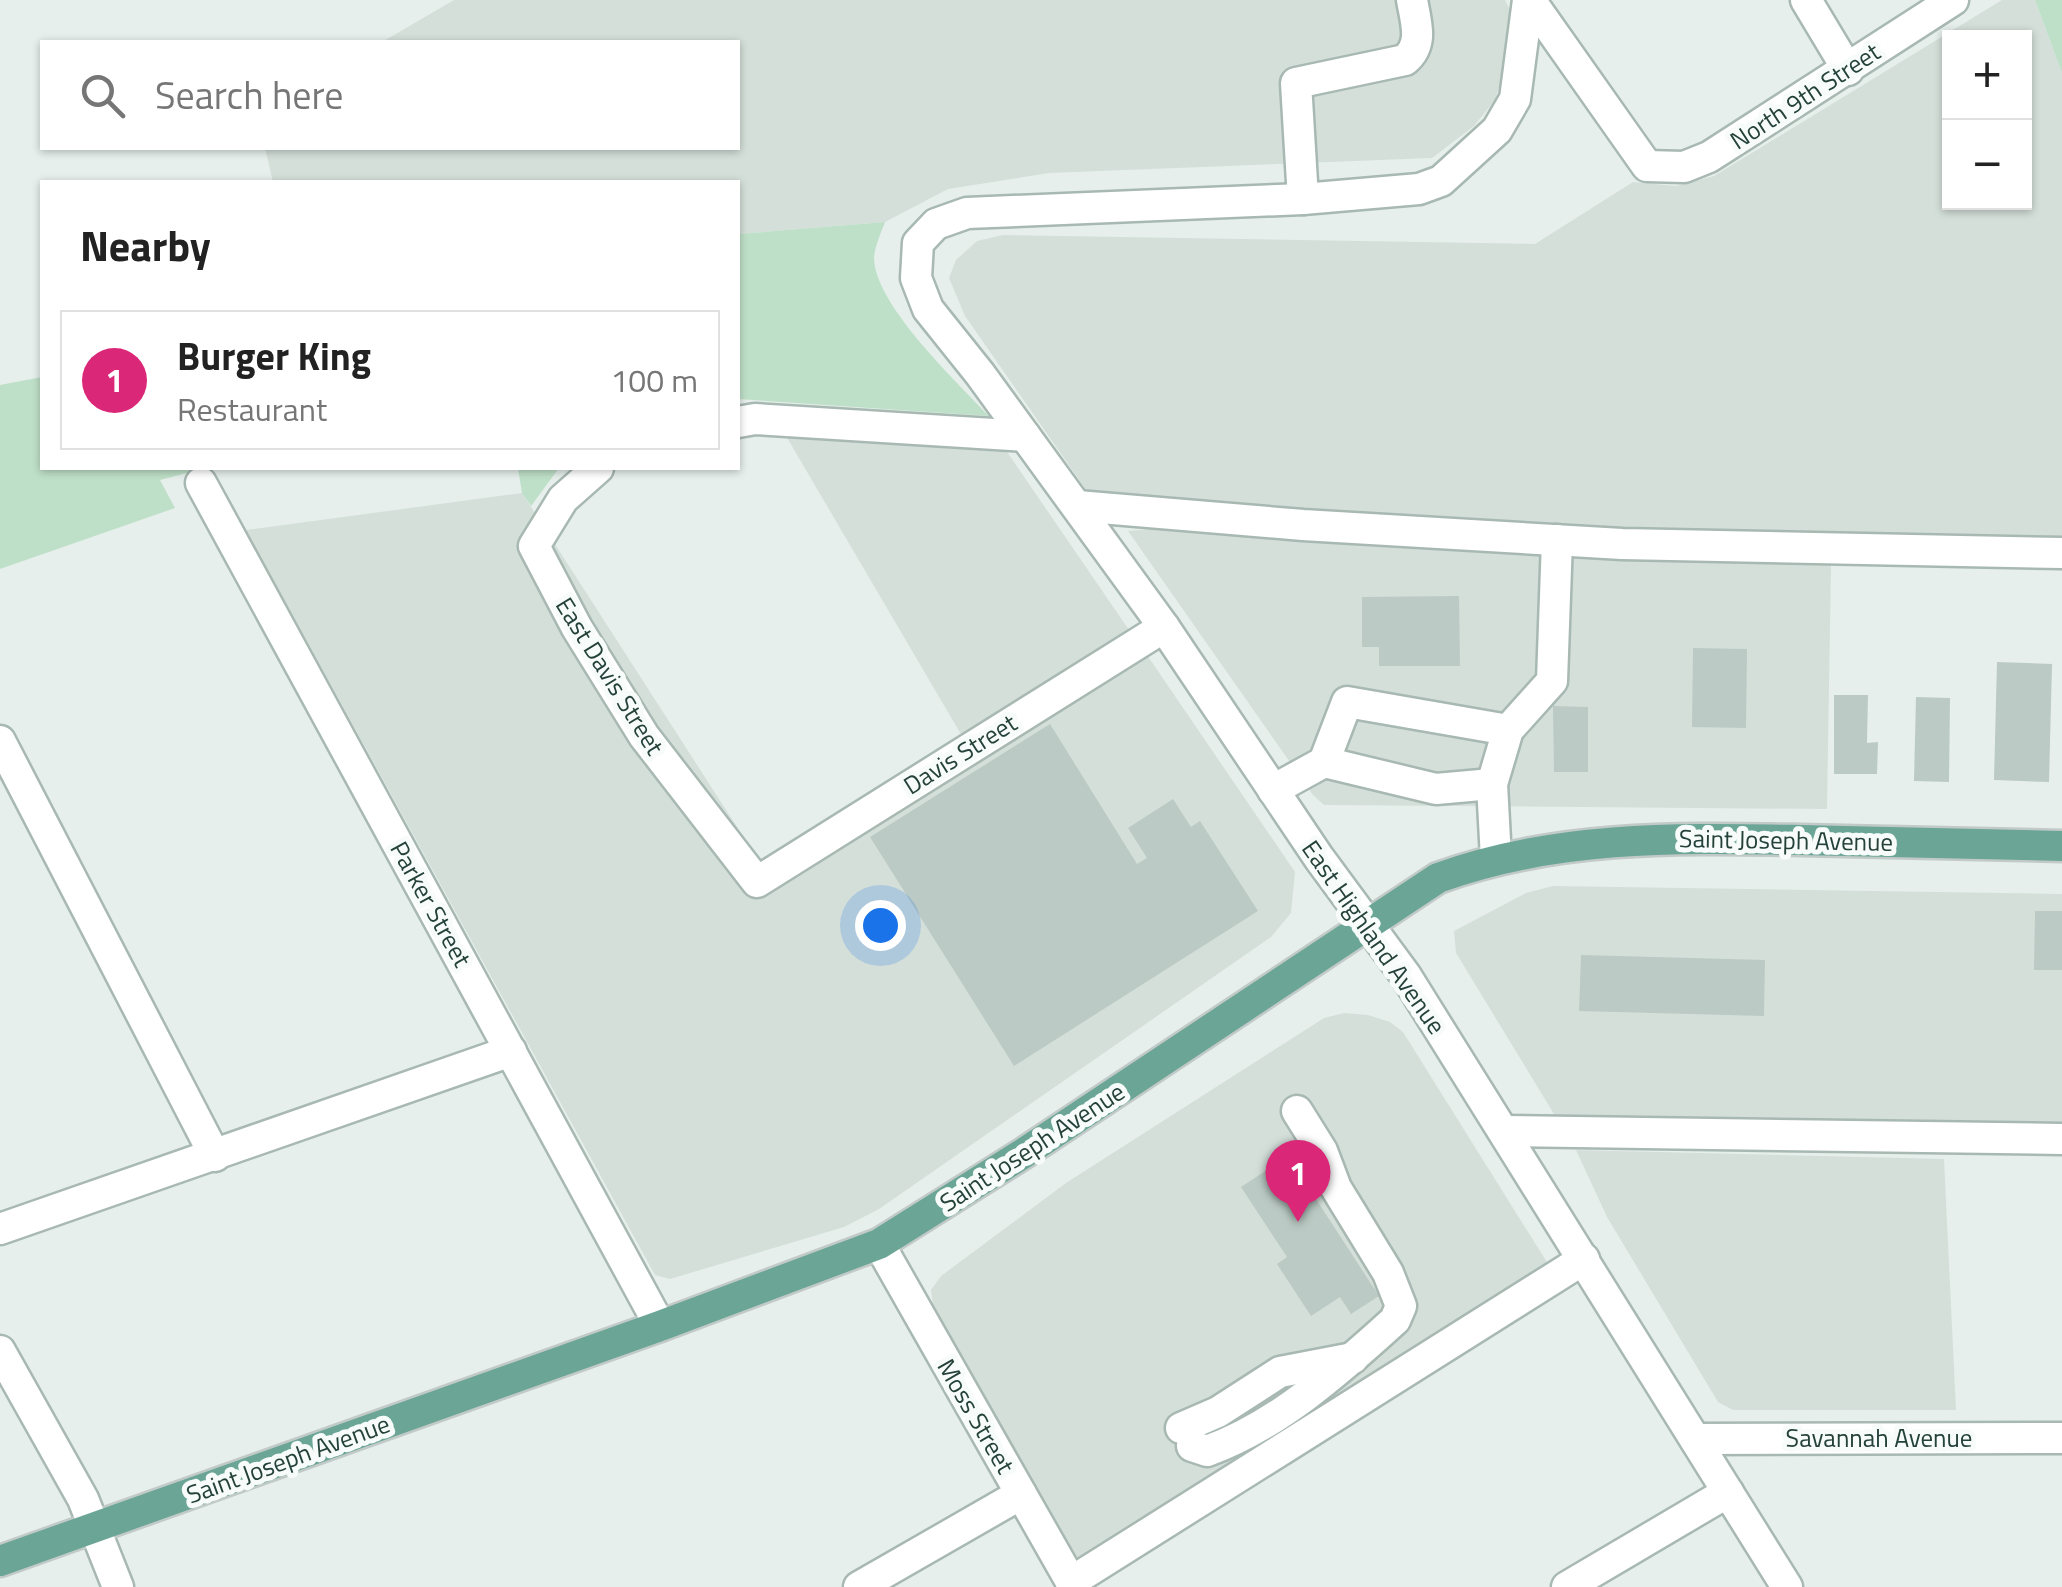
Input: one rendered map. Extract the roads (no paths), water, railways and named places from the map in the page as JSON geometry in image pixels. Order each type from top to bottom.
[{"type":"main road","name":"Saint Joseph Avenue","points":[[0,1561],[879,1244],[1024,1154],[1438,878],[1496,858],[1544,848],[1669,838],[2062,846]]},
{"type":"street","points":[[1412,0],[1418,39],[1415,51],[1404,60],[1296,83],[1303,198],[1419,188],[1441,180],[1497,130],[1514,98],[1529,0]]},
{"type":"street","name":"North 9th Street","points":[[1529,0],[1647,166],[1684,167],[1710,157],[1954,0]]},
{"type":"street","points":[[1806,0],[1848,70]]},
{"type":"street","name":"East Highland Avenue","points":[[1303,198],[967,213],[936,224],[918,243],[916,278],[928,309],[1164,627],[1273,790],[1406,976],[1787,1587]]},
{"type":"street","points":[[740,422],[1025,436]]},
{"type":"street","name":"East Davis Street","points":[[596,470],[563,499],[534,546],[577,628],[644,736],[756,882]]},
{"type":"street","name":"Parker Street","points":[[201,482],[660,1326]]},
{"type":"street","points":[[1077,506],[1557,540],[2062,554]]},
{"type":"street","points":[[1496,858],[1492,784],[1508,730],[1552,681],[1557,540]]},
{"type":"street","name":"Davis Street","points":[[756,882],[1164,627]]},
{"type":"street","points":[[1273,790],[1324,762],[1347,702],[1508,730]]},
{"type":"street","points":[[0,741],[215,1156]]},
{"type":"street","points":[[1324,762],[1436,789],[1492,784]]},
{"type":"street","points":[[0,1229],[510,1052]]},
{"type":"street","points":[[1187,1437],[1207,1451],[1227,1444],[1328,1381],[1396,1320],[1401,1306],[1388,1272],[1336,1188],[1322,1151],[1297,1112]]},
{"type":"street","points":[[1504,1131],[2062,1140]]},
{"type":"street","name":"Moss Street","points":[[879,1244],[1072,1585]]},
{"type":"street","points":[[1072,1585],[1584,1259]]},
{"type":"street","points":[[0,1351],[83,1499],[118,1587]]},
{"type":"street","name":"Savannah Avenue","points":[[1695,1439],[2062,1438]]},
{"type":"street","points":[[1566,1587],[1728,1492]]},
{"type":"street","points":[[859,1587],[1021,1494]]},
{"type":"place","name":"Burger King","points":[[1298,1222]]}]
